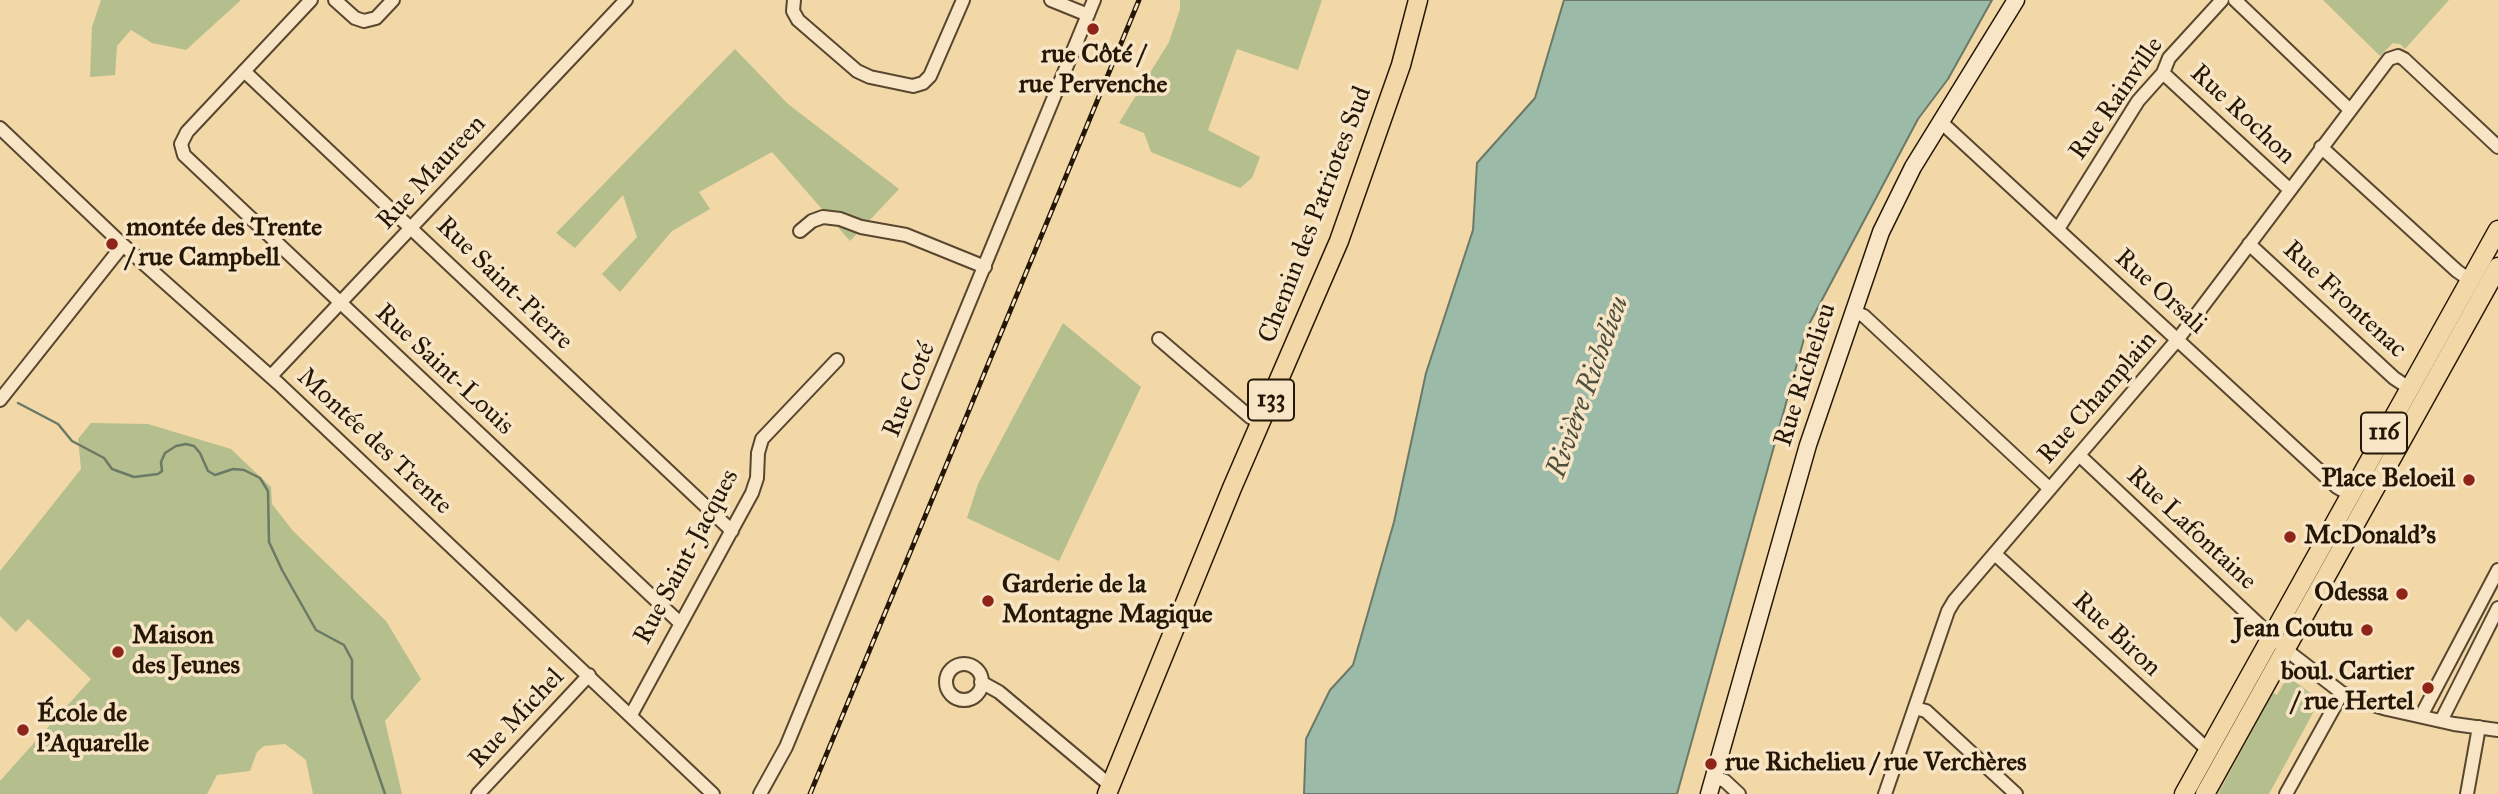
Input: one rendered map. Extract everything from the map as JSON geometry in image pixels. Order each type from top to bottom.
[{"type":"main road","name":"Chemin des Patriotes Sud","points":[[1109,790],[1339,241],[1401,65],[1418,0]]},
{"type":"main road","name":"Rue Richelieu","points":[[1709,794],[1808,445],[1892,206],[2016,0]]},
{"type":"main road","name":"116","points":[[2184,794],[2498,230]]},
{"type":"main road","name":"116","points":[[2205,794],[2498,267]]},
{"type":"street","points":[[244,71],[311,0]]},
{"type":"street","points":[[335,0],[355,18],[364,21],[376,18],[393,0]]},
{"type":"street","name":"Rue Maureen","points":[[271,376],[626,0]]},
{"type":"street","points":[[794,0],[793,10],[798,20],[857,71],[913,86],[923,83],[930,76],[963,0]]},
{"type":"street","points":[[1051,0],[1088,15]]},
{"type":"street","name":"Rue Coté","points":[[760,794],[786,747],[1094,0]]},
{"type":"street","name":"Rue Rainville","points":[[2058,229],[2138,101],[2164,73],[2169,58],[2222,0]]},
{"type":"street","points":[[2235,0],[2350,110]]},
{"type":"street","name":"Rue Champlain","points":[[1885,794],[1949,608],[2178,339],[2387,61],[2393,57],[2404,60],[2498,147]]},
{"type":"street","name":"Rue Saint-Louis","points":[[244,71],[190,128],[181,146],[184,155],[679,622]]},
{"type":"street","name":"Rue Saint-Pierre","points":[[244,71],[732,531]]},
{"type":"street","name":"Rue Rochon","points":[[2164,73],[2290,190]]},
{"type":"street","name":"Rue Orsali","points":[[1941,122],[2337,487],[2349,494]]},
{"type":"street","name":"Montée des Trente","points":[[0,128],[123,245],[271,376],[713,794]]},
{"type":"street","points":[[2321,147],[2470,280]]},
{"type":"street","points":[[800,231],[822,217],[840,219],[861,227],[906,235],[985,267]]},
{"type":"street","name":"Rue Frontenac","points":[[2249,244],[2393,378],[2409,388]]},
{"type":"street","points":[[0,400],[123,245]]},
{"type":"street","points":[[1853,311],[1864,316],[2050,489]]},
{"type":"street","points":[[1159,339],[1250,417],[1261,423]]},
{"type":"street","name":"Rue Saint-Jacques","points":[[631,715],[755,485],[762,439],[837,360]]},
{"type":"street","name":"Rue Lafontaine","points":[[2079,455],[2285,649],[2342,692],[2373,705],[2441,721],[2498,730]]},
{"type":"street","name":"Rue Biron","points":[[1994,554],[2207,749]]},
{"type":"street","points":[[2421,716],[2498,570]]},
{"type":"street","points":[[2441,721],[2498,608]]},
{"type":"street","name":"Rue Michel","points":[[478,794],[590,676]]},
{"type":"street","points":[[981,682],[999,692],[1109,790]]},
{"type":"street","points":[[2286,794],[2342,692]]},
{"type":"street","points":[[1914,708],[1926,711],[2016,794]]},
{"type":"street","points":[[2467,794],[2479,727]]},
{"type":"street","points":[[1714,777],[1725,781],[1739,794]]},
{"type":"green space","points":[[101,0],[241,0],[186,50],[152,43],[131,30],[117,46],[115,75],[90,77],[92,27]]},
{"type":"green space","points":[[1180,0],[1322,0],[1298,70],[1237,49],[1208,130],[1260,157],[1252,178],[1240,188],[1151,152],[1144,133],[1119,123],[1169,42],[1180,9]]},
{"type":"green space","points":[[2323,0],[2449,0],[2405,49],[2400,44],[2393,43],[2380,56]]},
{"type":"green space","points":[[735,49],[788,104],[899,189],[850,241],[772,152],[699,192],[710,209],[672,231],[620,292],[602,274],[637,237],[623,195],[575,248],[556,233]]},
{"type":"green space","points":[[1063,323],[1141,387],[1059,561],[967,518],[978,484]]},
{"type":"green space","points":[[91,423],[148,424],[231,449],[271,487],[272,504],[293,531],[386,621],[421,679],[385,721],[402,794],[313,794],[306,760],[285,744],[264,746],[257,752],[250,771],[217,775],[207,794],[0,794],[0,781],[91,679],[28,619],[16,632],[0,616],[0,571],[81,469],[78,439]]},
{"type":"green space","points":[[2294,681],[2320,700],[2269,794],[2218,794],[2273,693],[2277,695],[2284,683]]},
{"type":"water","name":"Rivière Richelieu","points":[[1564,0],[1992,0],[1948,79],[1918,119],[1807,328],[1677,794],[1304,794],[1306,739],[1330,690],[1353,665],[1394,522],[1426,373],[1473,230],[1477,163],[1535,98]]},
{"type":"waterway","points":[[18,403],[58,424],[72,441],[104,458],[112,469],[134,477],[158,474],[162,471],[161,462],[165,453],[176,446],[186,444],[194,446],[208,471],[215,475],[233,469],[244,470],[260,478],[268,491],[269,542],[282,570],[316,630],[344,645],[352,660],[352,698],[385,794]]},
{"type":"railway","points":[[810,794],[1139,0]]},
{"type":"place","name":"rue Côté / rue Pervenche","points":[[1093,29]]},
{"type":"place","name":"montée des Trente / rue Campbell","points":[[112,244]]},
{"type":"place","name":"Place Beloeil","points":[[2469,480]]},
{"type":"place","name":"McDonald's","points":[[2290,537]]},
{"type":"place","name":"Odessa","points":[[2402,594]]},
{"type":"place","name":"Garderie de la Montagne Magique","points":[[988,601]]},
{"type":"place","name":"Jean Coutu","points":[[2367,630]]},
{"type":"place","name":"Maison des Jeunes","points":[[118,652]]},
{"type":"place","name":"boul. Cartier / rue Hertel","points":[[2428,688]]},
{"type":"place","name":"École de l'Aquarelle","points":[[23,730]]},
{"type":"place","name":"rue Richelieu / rue Verchères","points":[[1711,764]]}]
